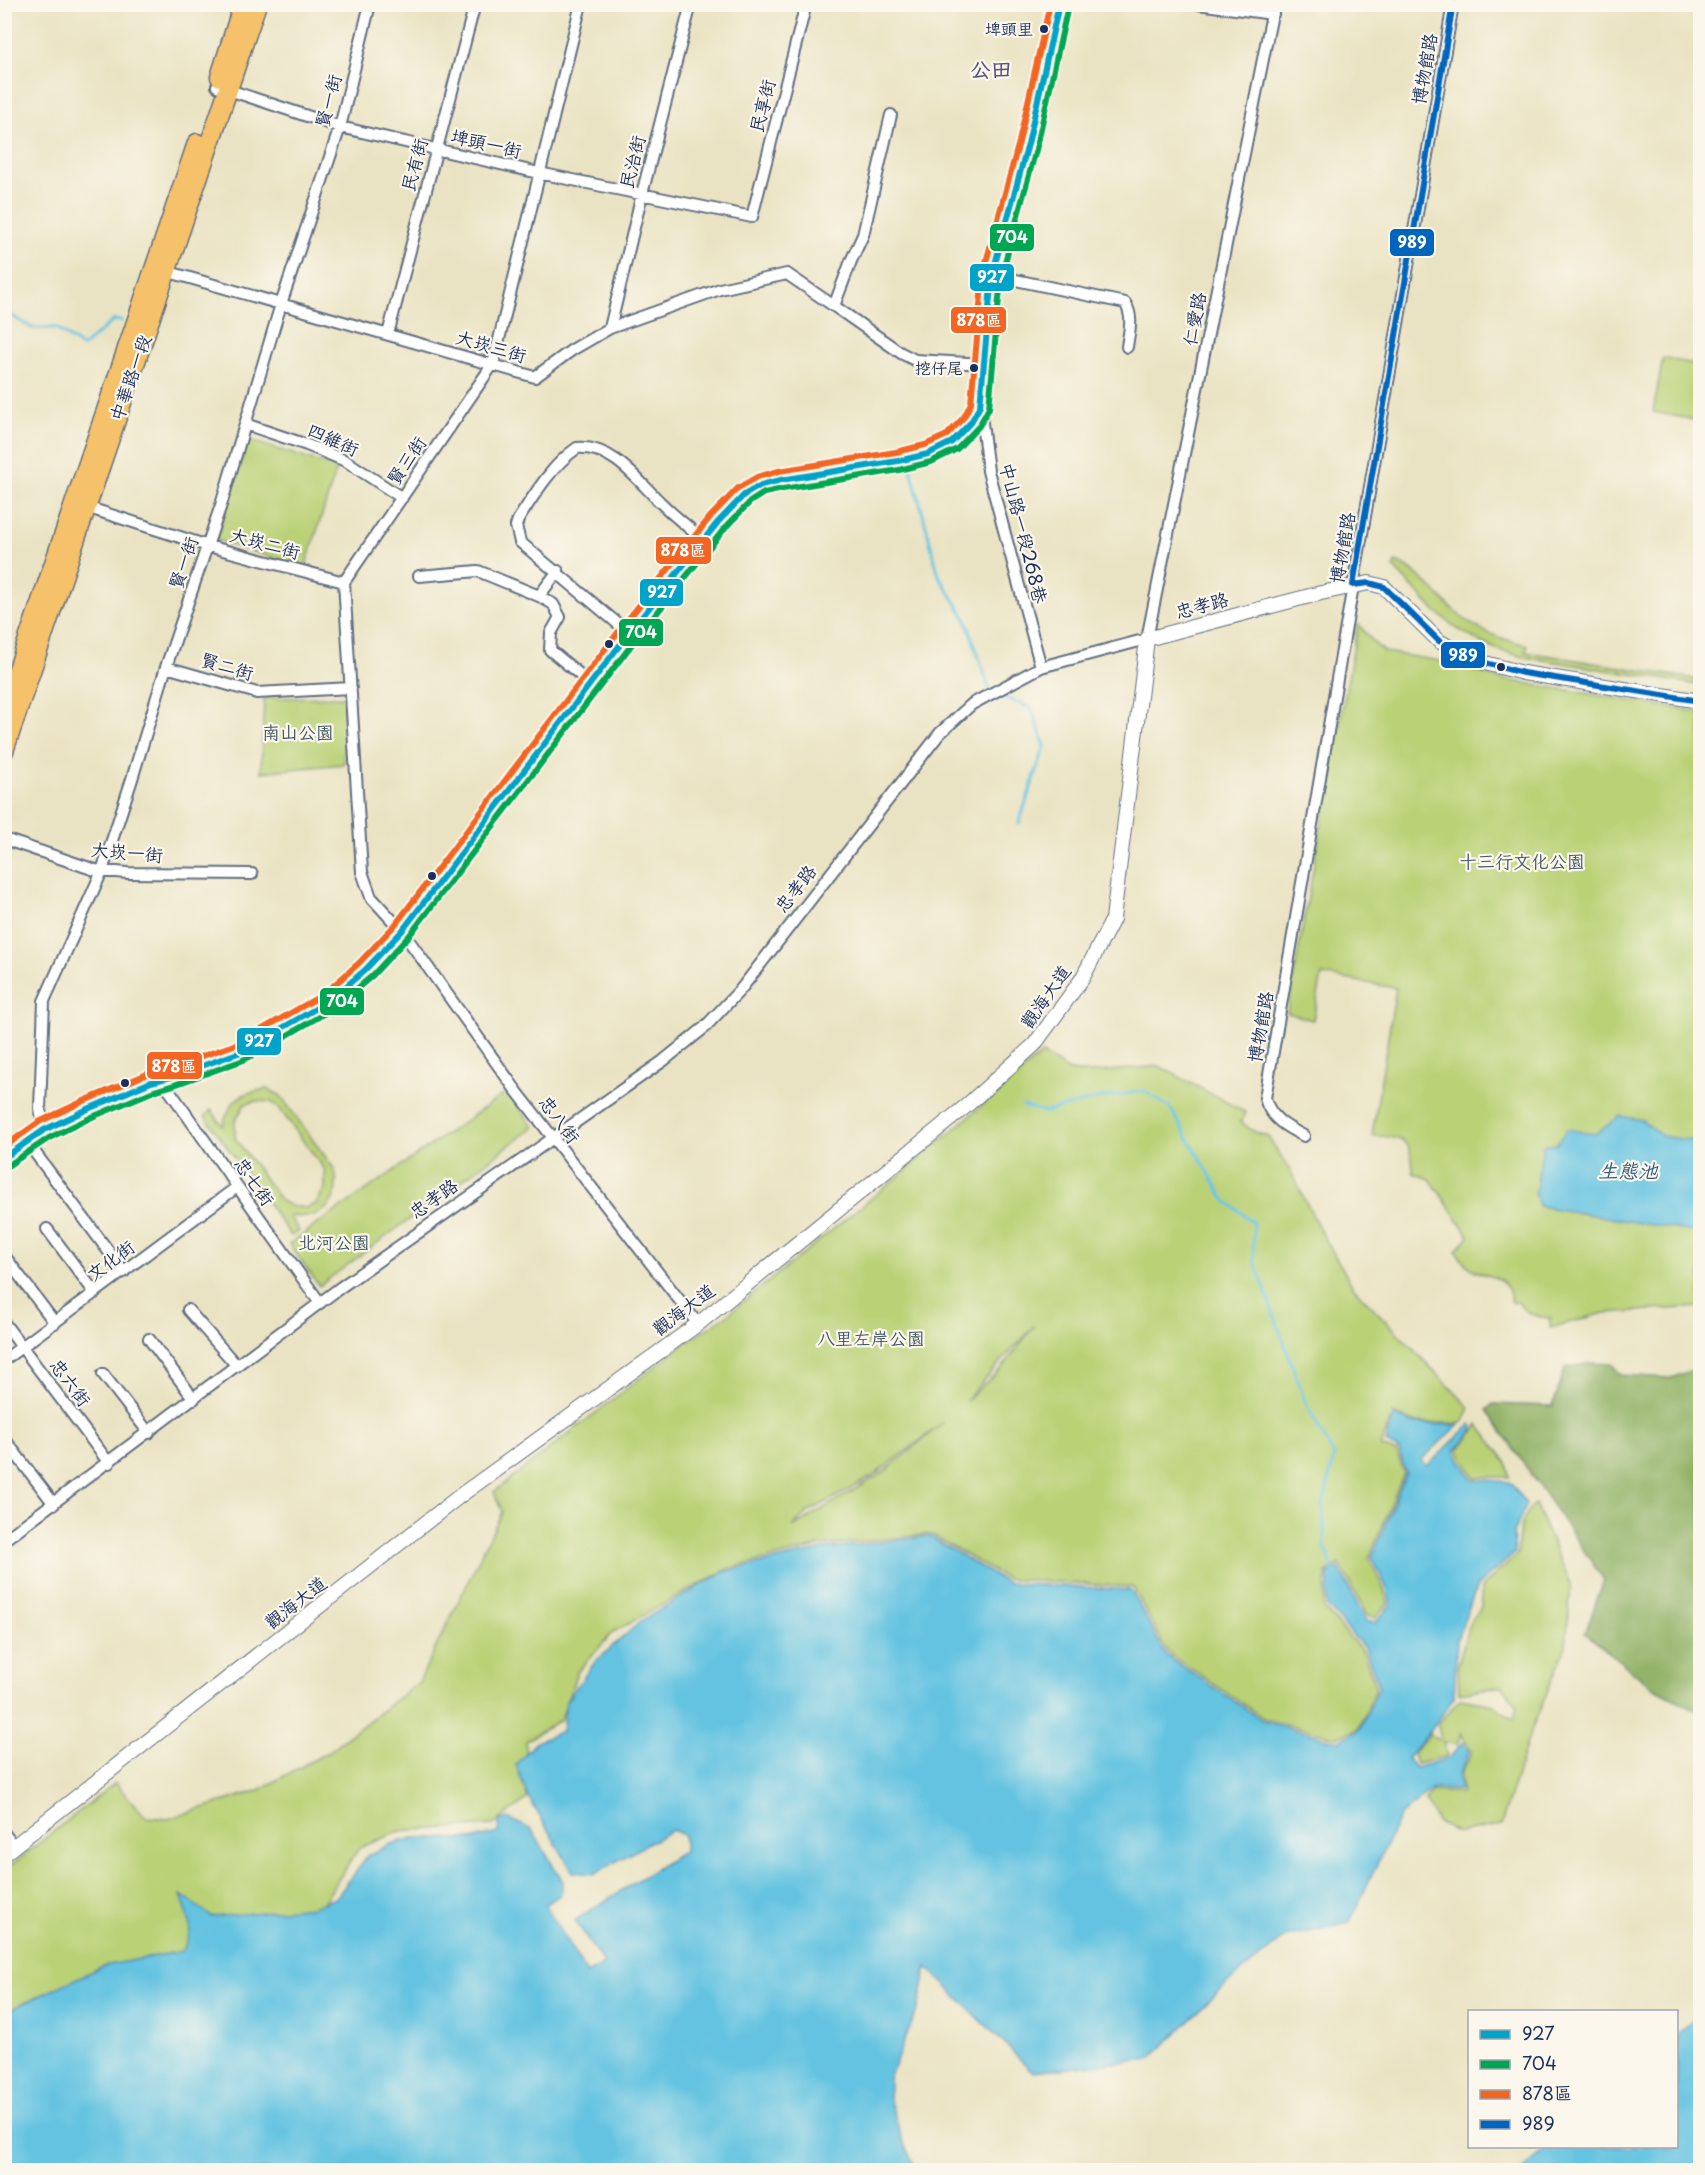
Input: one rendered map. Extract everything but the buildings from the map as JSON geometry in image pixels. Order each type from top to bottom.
[{"type":"main road","name":"中華路一段","points":[[223,88],[243,4]]},
{"type":"main road","name":"中華路一段","points":[[4,751],[81,506],[160,270],[223,88],[257,4]]},
{"type":"main road","points":[[4,1158],[44,1130],[98,1105],[151,1082],[238,1053],[329,1001],[365,970],[402,931],[629,633],[718,522],[744,495],[762,484],[928,454],[952,442],[966,428],[980,406],[992,275],[1028,144],[1059,4]]},
{"type":"main road","name":"中華路一段","points":[[4,710],[81,506]]},
{"type":"street","name":"賢一街","points":[[44,1130],[40,1109],[44,1001],[102,871],[166,667],[208,546],[281,304],[340,127],[370,4]]},
{"type":"street","name":"民有街","points":[[388,334],[475,4]]},
{"type":"street","name":"賢三街","points":[[344,582],[493,364],[581,4]]},
{"type":"street","name":"民治街","points":[[610,328],[691,4]]},
{"type":"street","name":"民享街","points":[[752,217],[806,4]]},
{"type":"street","points":[[1198,4],[1273,9]]},
{"type":"street","name":"博物館路","points":[[1304,1136],[1288,1128],[1272,1115],[1265,1098],[1453,4]]},
{"type":"street","name":"仁愛路","points":[[1147,639],[1273,9]]},
{"type":"street","name":"埤頭一街","points":[[223,88],[340,127],[540,173],[752,217]]},
{"type":"street","points":[[834,306],[863,235],[891,115]]},
{"type":"street","name":"大崁三街","points":[[160,270],[535,377],[572,350],[610,328],[720,289],[787,274],[901,353],[915,360],[984,364]]},
{"type":"street","points":[[992,275],[1125,303],[1130,312],[1131,321],[1127,347]]},
{"type":"street","name":"中山路一段268巷","points":[[980,406],[988,471],[1041,667]]},
{"type":"street","name":"四維街","points":[[245,424],[346,461],[402,498]]},
{"type":"street","points":[[629,633],[558,571],[520,542],[516,526],[518,520],[548,477],[577,448],[605,454],[623,465],[662,505],[704,540]]},
{"type":"street","name":"大崁二街","points":[[81,506],[208,546],[344,582]]},
{"type":"street","points":[[419,576],[478,571],[553,604],[560,617],[551,633],[550,650],[590,683]]},
{"type":"street","points":[[539,596],[558,571]]},
{"type":"street","points":[[344,582],[362,872],[371,897],[402,931]]},
{"type":"street","name":"忠孝路","points":[[4,1540],[320,1303],[663,1061],[704,1028],[741,989],[940,733],[972,704],[1041,667],[1353,585],[1370,583],[1384,587],[1439,640],[1470,659],[1523,672],[1701,701]]},
{"type":"street","name":"觀海大道","points":[[9,1850],[461,1495],[698,1324],[965,1107],[1034,1045],[1082,979],[1113,919],[1147,639]]},
{"type":"street","name":"賢二街","points":[[166,667],[256,693],[351,688]]},
{"type":"street","name":"大崁一街","points":[[4,839],[102,871],[252,874]]},
{"type":"street","name":"忠八街","points":[[402,931],[552,1138],[698,1324]]},
{"type":"street","name":"忠七街","points":[[162,1080],[320,1303]]},
{"type":"street","points":[[27,1142],[124,1272]]},
{"type":"street","name":"文化街","points":[[4,1360],[237,1187]]},
{"type":"street","points":[[47,1229],[95,1293]]},
{"type":"street","points":[[6,1258],[55,1323]]},
{"type":"street","points":[[188,1310],[237,1366]]},
{"type":"street","name":"忠六街","points":[[4,1323],[109,1463]]},
{"type":"street","points":[[148,1339],[194,1399]]},
{"type":"street","points":[[103,1374],[148,1433]]},
{"type":"street","points":[[6,1441],[54,1504]]},
{"type":"street","points":[[4,1833],[9,1850]]},
{"type":"green space","points":[[1663,358],[1700,365],[1700,421],[1653,412]]},
{"type":"green space","points":[[248,440],[337,468],[305,568],[216,540]]},
{"type":"green space","points":[[1395,562],[1412,571],[1470,623],[1494,635],[1527,645],[1526,652],[1700,680],[1700,685],[1525,657],[1482,643],[1456,628],[1434,610],[1394,568]]},
{"type":"green space","name":"十三行文化公園","points":[[1358,624],[1385,652],[1458,664],[1500,679],[1700,712],[1700,1307],[1604,1313],[1550,1328],[1551,1318],[1532,1314],[1524,1310],[1518,1302],[1512,1303],[1503,1281],[1472,1269],[1456,1251],[1469,1236],[1430,1179],[1413,1173],[1411,1153],[1404,1142],[1391,1137],[1372,1136],[1396,988],[1322,975],[1313,1020],[1287,1013]]},
{"type":"green space","name":"南山公園","points":[[344,697],[344,764],[261,772],[264,698]]},
{"type":"green space","name":"八里左岸公園","points":[[1042,1054],[1069,1071],[1089,1073],[1159,1066],[1245,1112],[1242,1122],[1239,1121],[1253,1131],[1268,1137],[1290,1170],[1320,1230],[1353,1287],[1470,1408],[1461,1423],[1418,1423],[1392,1414],[1381,1447],[1397,1452],[1404,1473],[1369,1558],[1388,1604],[1375,1618],[1367,1616],[1340,1564],[1326,1573],[1324,1609],[1364,1653],[1376,1689],[1358,1729],[1337,1737],[1265,1719],[1168,1653],[1133,1587],[1007,1579],[930,1534],[821,1546],[727,1569],[613,1632],[577,1672],[561,1719],[526,1741],[527,1799],[493,1825],[400,1831],[359,1848],[319,1909],[197,1964],[5,2020],[5,1870],[115,1783],[146,1817],[168,1819],[257,1791],[328,1752],[419,1682],[502,1512],[494,1492],[684,1344],[727,1315],[905,1171]],"holes":[[[1034,1326],[1003,1367],[966,1401],[966,1400]],[[944,1422],[884,1472],[793,1527],[805,1514],[873,1476]]]},
{"type":"green space","points":[[267,1089],[280,1095],[335,1170],[335,1193],[332,1201],[320,1212],[301,1217],[289,1216],[299,1231],[291,1236],[205,1116],[211,1110],[223,1126],[229,1109],[237,1098]],"holes":[[[255,1101],[271,1102],[278,1107],[325,1170],[325,1188],[316,1204],[306,1208],[291,1206],[281,1201],[235,1138],[235,1121],[245,1104]]]},
{"type":"green space","name":"北河公園","points":[[507,1092],[534,1127],[319,1286],[289,1244]]},
{"type":"green space","points":[[1591,1363],[1612,1364],[1621,1375],[1671,1378],[1700,1367],[1700,1712],[1653,1688],[1585,1633],[1604,1580],[1487,1410],[1493,1404],[1553,1406],[1565,1368]]},
{"type":"green space","points":[[1478,1424],[1507,1463],[1510,1477],[1474,1477],[1458,1450]]},
{"type":"green space","points":[[1535,1504],[1571,1585],[1566,1646],[1529,1736],[1501,1825],[1458,1833],[1439,1824],[1425,1801],[1431,1791],[1462,1793],[1461,1774],[1472,1752],[1461,1733],[1457,1745],[1443,1742],[1447,1756],[1416,1764],[1413,1753],[1430,1734],[1440,1740],[1438,1724],[1460,1699],[1494,1705],[1514,1719],[1518,1707],[1503,1686],[1459,1693],[1458,1665],[1469,1624],[1482,1606],[1481,1588],[1518,1554],[1521,1527],[1526,1515]]},
{"type":"water","name":"生態池","points":[[1620,1116],[1642,1120],[1662,1136],[1700,1142],[1700,1233],[1539,1206],[1535,1194],[1543,1146],[1556,1144],[1567,1129],[1595,1134]]},
{"type":"water","points":[[1394,1416],[1416,1424],[1459,1425],[1421,1460],[1427,1466],[1471,1424],[1474,1429],[1455,1451],[1472,1479],[1510,1482],[1526,1504],[1513,1534],[1515,1553],[1477,1586],[1457,1639],[1454,1697],[1432,1729],[1407,1758],[1415,1768],[1449,1758],[1463,1742],[1469,1752],[1459,1775],[1460,1790],[1431,1789],[1400,1816],[1349,1923],[1285,1937],[1229,1982],[1150,2059],[1033,2072],[927,1967],[918,2008],[889,2078],[889,2098],[901,2136],[916,2170],[5,2170],[5,2012],[103,1966],[182,1951],[189,1936],[190,1924],[181,1895],[212,1917],[312,1907],[336,1898],[368,1855],[391,1844],[413,1838],[474,1839],[498,1833],[499,1821],[508,1818],[532,1830],[563,1882],[561,1894],[545,1905],[587,1974],[604,1964],[575,1920],[684,1851],[684,1835],[672,1830],[594,1874],[573,1872],[527,1795],[516,1765],[536,1742],[562,1731],[566,1701],[595,1662],[641,1621],[723,1572],[824,1549],[929,1536],[1007,1583],[1131,1590],[1166,1655],[1264,1721],[1338,1741],[1359,1730],[1379,1688],[1366,1650],[1327,1606],[1328,1574],[1339,1568],[1366,1621],[1375,1623],[1391,1605],[1387,1589],[1372,1557],[1406,1473],[1399,1450],[1386,1443]]},
{"type":"water","points":[[1700,2016],[1700,2170],[1522,2170],[1546,2148],[1678,2148],[1678,2031]]},
{"type":"waterway","points":[[4,311],[32,328],[56,328],[82,347],[114,320],[121,321]]},
{"type":"waterway","points":[[911,469],[939,576],[966,619],[990,691]]},
{"type":"waterway","points":[[1004,697],[1031,708],[1045,746],[1019,823]]},
{"type":"waterway","points":[[1023,1106],[1045,1112],[1104,1097],[1145,1091],[1170,1108],[1225,1200],[1253,1222],[1254,1260],[1307,1406],[1334,1456],[1323,1507],[1325,1548],[1334,1573]]},
{"type":"transit line","name":"878區","points":[[4,1147],[39,1122],[84,1101],[147,1074],[234,1045],[324,994],[359,963],[395,925],[622,627],[711,516],[738,488],[757,477],[779,471],[896,452],[925,445],[947,435],[964,417],[971,403],[983,273],[1019,142],[1050,4]]},
{"type":"transit line","name":"927","points":[[4,1158],[44,1130],[88,1109],[151,1082],[238,1053],[329,1001],[365,970],[402,931],[629,633],[718,522],[744,495],[761,485],[781,480],[928,454],[952,442],[971,422],[980,406],[992,275],[1028,144],[1059,4]]},
{"type":"transit line","name":"989","points":[[1453,4],[1353,585],[1369,583],[1384,587],[1439,641],[1470,659],[1523,673],[1700,701]]},
{"type":"transit line","name":"704","points":[[9,1165],[49,1138],[92,1117],[154,1091],[255,1054],[334,1008],[372,976],[409,936],[636,639],[725,528],[750,502],[764,493],[899,470],[931,462],[957,449],[979,426],[989,408],[1001,277],[1037,146],[1068,6]]},
{"type":"place","name":"埤頭里","points":[[1044,29]]},
{"type":"place","name":"挖仔尾","points":[[974,368]]},
{"type":"district","name":"公田","points":[[991,70]]}]
